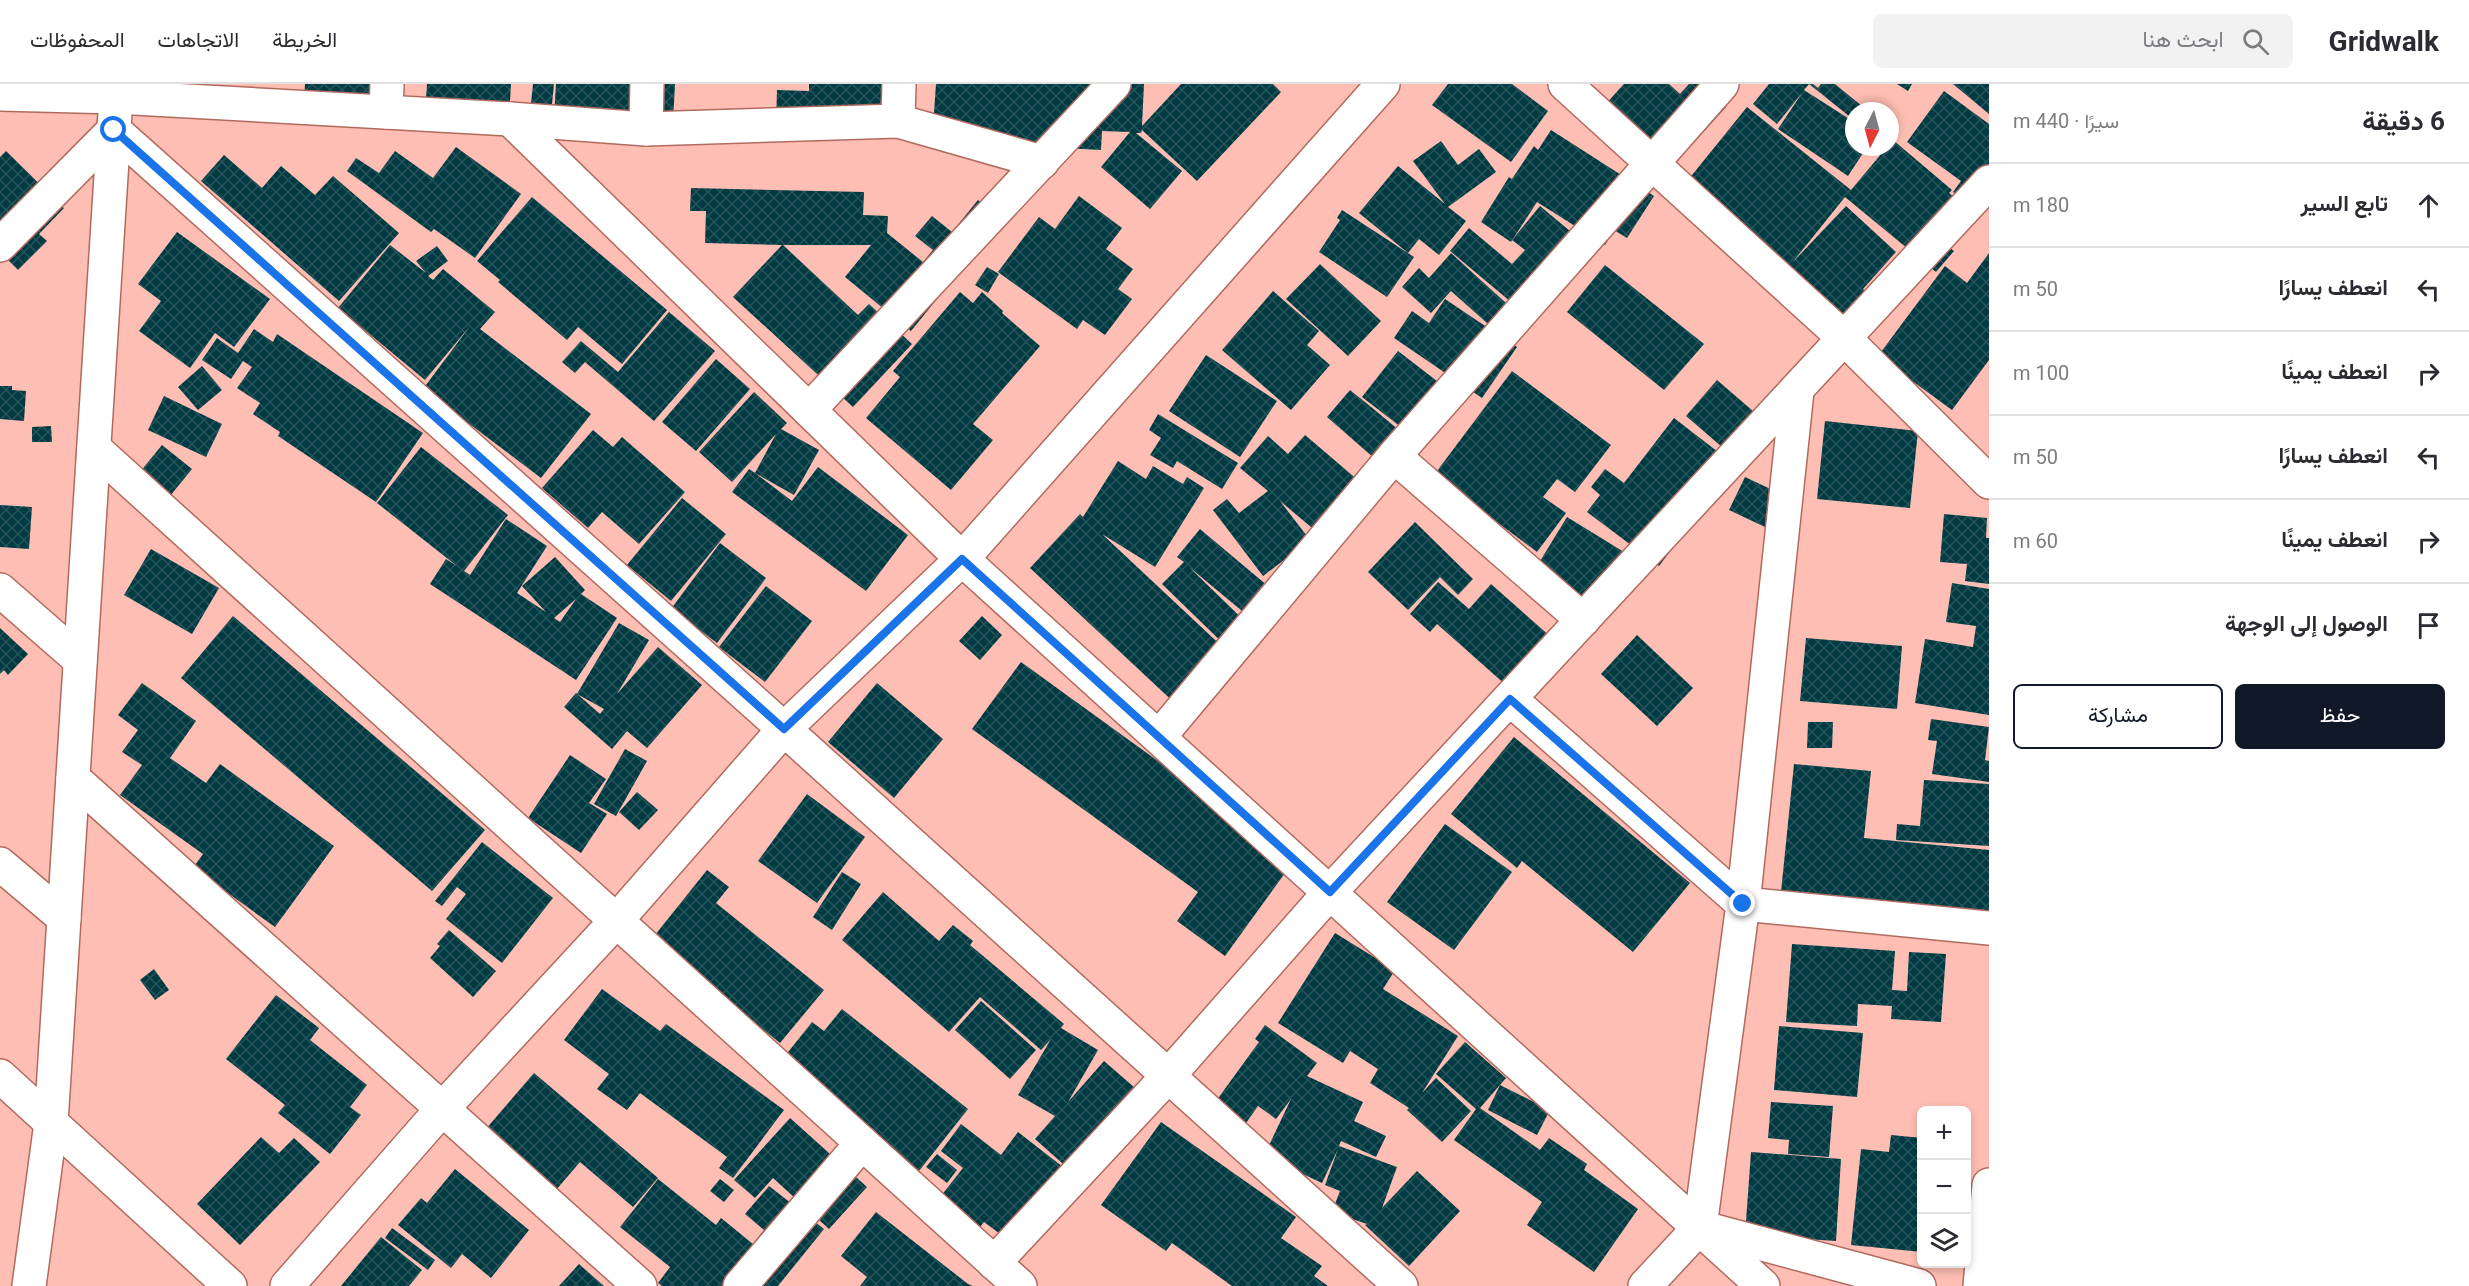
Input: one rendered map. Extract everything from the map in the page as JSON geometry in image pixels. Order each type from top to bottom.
[{"type":"street","points":[[646,129],[647,84]]},
{"type":"street","points":[[898,121],[899,84]]},
{"type":"street","points":[[809,410],[1114,84]]},
{"type":"street","points":[[287,1286],[443,1108],[616,921],[784,729],[962,559],[1383,84]]},
{"type":"street","points":[[1565,84],[1844,338],[1989,482]]},
{"type":"street","points":[[1159,737],[1394,456],[1722,84]]},
{"type":"street","points":[[0,94],[116,98],[387,98],[510,119],[646,129],[898,121],[1042,162]]},
{"type":"street","points":[[28,1286],[51,1123],[116,98]]},
{"type":"street","points":[[510,119],[962,559],[1763,1286]]},
{"type":"street","points":[[0,245],[114,130]]},
{"type":"street","points":[[114,130],[784,729],[1401,1286]]},
{"type":"street","points":[[994,1263],[1169,1075],[1330,892],[1989,182]]},
{"type":"street","points":[[1645,1286],[1700,1227],[1743,904],[1797,391]]},
{"type":"street","points":[[94,448],[1020,1286]]},
{"type":"street","points":[[1394,456],[1583,620]]},
{"type":"street","points":[[0,590],[80,660]]},
{"type":"street","points":[[1510,699],[1743,904],[1989,928]]},
{"type":"street","points":[[73,778],[640,1286]]},
{"type":"street","points":[[0,864],[64,918]]},
{"type":"street","points":[[1,1077],[230,1286]]},
{"type":"street","points":[[740,1286],[862,1143]]},
{"type":"street","points":[[1980,1286],[1989,1185]]},
{"type":"street","points":[[1700,1227],[1919,1286]]},
{"type":"building","points":[[305,84],[389,84],[385,121],[303,114]]},
{"type":"building","points":[[427,84],[511,84],[509,118],[425,114]]},
{"type":"building","points":[[533,84],[554,84],[550,124],[529,122]]},
{"type":"building","points":[[556,84],[675,84],[672,141],[553,134]]},
{"type":"building","points":[[809,84],[882,84],[880,115],[776,123],[777,90],[809,91]]},
{"type":"building","points":[[936,84],[1144,84],[1142,126],[1181,84],[1273,84],[1281,92],[1197,181],[1142,130],[1141,133],[1136,133],[1182,171],[1150,209],[1101,167],[1130,132],[1102,131],[1101,150],[932,141]]},
{"type":"building","points":[[1448,84],[1512,84],[1548,111],[1511,162],[1432,105]]},
{"type":"building","points":[[1624,84],[1669,84],[1680,94],[1689,84],[1701,84],[1726,107],[1671,168],[1603,107]]},
{"type":"building","points":[[1769,84],[1809,84],[1804,90],[1845,116],[1845,156],[1861,156],[1848,176],[1778,129],[1802,93],[1777,124],[1753,104]]},
{"type":"building","points":[[1809,84],[1818,88],[1821,84],[1835,84],[1857,102],[1845,102],[1845,113]]},
{"type":"building","points":[[1897,84],[1912,84],[1908,91]]},
{"type":"building","points":[[1953,84],[1989,84],[1989,114]]},
{"type":"building","points":[[1944,91],[1989,124],[1989,204],[1982,213],[1953,192],[1961,181],[1907,142]]},
{"type":"building","points":[[1747,107],[1851,190],[1879,156],[1899,156],[1899,145],[1952,190],[1949,193],[1973,213],[1946,245],[1954,251],[1936,272],[1845,197],[1792,263],[1846,206],[1896,252],[1863,289],[1881,305],[1855,333],[1684,185]]},
{"type":"building","points":[[1551,130],[1654,196],[1627,238],[1614,230],[1605,245],[1537,202],[1511,242],[1481,222],[1509,177],[1512,179],[1534,146],[1538,150]]},
{"type":"building","points":[[1441,141],[1458,165],[1479,149],[1496,172],[1448,207],[1466,221],[1439,255],[1419,239],[1408,253],[1359,213],[1398,166],[1445,204],[1413,161]]},
{"type":"building","points":[[456,147],[521,194],[475,258],[434,229],[431,232],[347,171],[356,158],[379,173],[395,151],[433,178]]},
{"type":"building","points":[[6,151],[64,208],[39,234],[47,241],[18,270],[5,257],[0,262],[0,157]]},
{"type":"building","points":[[224,155],[262,188],[281,166],[315,195],[333,176],[399,233],[339,301],[201,181]]},
{"type":"building","points":[[691,188],[864,192],[863,215],[888,216],[887,233],[923,262],[933,250],[915,236],[932,216],[952,232],[978,200],[1002,219],[911,331],[845,277],[871,245],[783,245],[858,315],[869,304],[912,344],[853,407],[733,297],[782,245],[705,243],[706,211],[690,211]]},
{"type":"building","points":[[1079,196],[1122,228],[1106,249],[1133,269],[1118,289],[1132,299],[1105,335],[1083,320],[1077,329],[998,272],[1039,217],[1055,229]]},
{"type":"building","points":[[532,197],[667,310],[622,364],[578,327],[567,340],[498,282],[500,280],[477,261]]},
{"type":"building","points":[[1540,206],[1588,246],[1559,279],[1567,285],[1535,322],[1450,251],[1469,228],[1512,264],[1525,250],[1512,240]]},
{"type":"building","points":[[1342,210],[1414,257],[1387,297],[1319,252],[1340,220],[1337,218]]},
{"type":"building","points":[[177,232],[270,299],[234,347],[215,333],[190,368],[139,331],[161,301],[138,284]]},
{"type":"building","points":[[390,245],[426,273],[416,261],[437,246],[448,261],[428,276],[433,280],[443,269],[495,312],[480,329],[591,414],[541,478],[423,389],[470,326],[425,380],[338,308]]},
{"type":"building","points":[[1451,253],[1528,323],[1511,343],[1517,347],[1482,398],[1394,338],[1412,311],[1429,323],[1445,299],[1506,340],[1451,291],[1431,313],[1402,287],[1419,268],[1429,278]]},
{"type":"building","points":[[1989,253],[1989,360],[1952,410],[1878,356],[1945,266],[1967,283]]},
{"type":"building","points":[[1320,264],[1381,321],[1348,356],[1286,299]]},
{"type":"building","points":[[1605,265],[1704,344],[1664,390],[1567,312]]},
{"type":"building","points":[[987,267],[999,274],[988,293],[975,285]]},
{"type":"building","points":[[1273,291],[1319,331],[1307,345],[1330,365],[1291,410],[1222,350]]},
{"type":"building","points":[[960,292],[973,303],[982,292],[1040,346],[973,424],[993,440],[951,490],[866,418],[900,377],[893,371]]},
{"type":"building","points":[[669,312],[715,351],[654,421],[585,362],[575,373],[562,362],[581,341],[618,372]]},
{"type":"building","points":[[254,329],[273,342],[277,334],[423,433],[376,502],[278,436],[280,432],[253,414],[260,403],[237,388],[252,367],[243,361],[231,379],[202,360],[217,338],[238,353]]},
{"type":"building","points":[[1398,351],[1459,398],[1423,444],[1362,397]]},
{"type":"building","points":[[1206,355],[1277,401],[1240,457],[1169,411]]},
{"type":"building","points":[[716,359],[750,389],[696,451],[662,422]]},
{"type":"building","points":[[202,366],[222,390],[198,410],[178,387]]},
{"type":"building","points":[[1512,371],[1611,445],[1575,492],[1557,479],[1543,497],[1566,513],[1537,552],[1434,475]]},
{"type":"building","points":[[1717,380],[1761,418],[1722,447],[1686,416]]},
{"type":"building","points":[[0,386],[12,386],[12,390],[26,391],[24,421],[0,419]]},
{"type":"building","points":[[1350,390],[1418,446],[1374,458],[1327,417]]},
{"type":"building","points":[[754,392],[787,423],[781,429],[819,450],[794,495],[755,473],[776,434],[732,482],[699,452]]},
{"type":"building","points":[[164,396],[222,424],[206,457],[148,430]]},
{"type":"building","points":[[1158,414],[1238,463],[1222,489],[1177,461],[1173,468],[1150,455],[1161,438],[1149,430]]},
{"type":"building","points":[[1674,418],[1735,465],[1661,533],[1675,545],[1659,566],[1587,512],[1600,495],[1591,487],[1605,469],[1624,483]]},
{"type":"building","points":[[1825,421],[1918,431],[1910,508],[1817,499]]},
{"type":"building","points":[[51,426],[52,442],[32,442],[32,427]]},
{"type":"building","points":[[593,430],[613,447],[622,437],[685,492],[639,544],[602,512],[588,528],[542,488]]},
{"type":"building","points":[[1305,435],[1379,498],[1336,548],[1280,501],[1310,540],[1263,576],[1213,510],[1227,499],[1239,513],[1268,491],[1240,468],[1268,436],[1288,454]]},
{"type":"building","points":[[162,445],[192,469],[170,496],[140,472]]},
{"type":"building","points":[[421,447],[508,515],[464,571],[470,575],[506,519],[547,546],[517,593],[546,612],[522,586],[555,557],[585,590],[581,594],[617,618],[576,680],[430,584],[446,559],[457,566],[377,503]],"holes":[[[576,599],[560,622],[554,618]]]},
{"type":"building","points":[[1118,461],[1146,479],[1153,466],[1183,484],[1187,477],[1204,488],[1155,567],[1102,534],[1229,653],[1179,707],[1030,568],[1080,514],[1083,517]]},
{"type":"building","points":[[818,467],[908,535],[866,591],[732,492],[749,469],[792,501]]},
{"type":"building","points":[[1745,477],[1781,494],[1765,527],[1729,510]]},
{"type":"building","points":[[682,498],[726,534],[671,601],[627,565]]},
{"type":"building","points":[[0,505],[32,507],[29,549],[0,547]]},
{"type":"building","points":[[1944,514],[1987,518],[1989,584],[1965,581],[1967,564],[1940,562]]},
{"type":"building","points":[[1567,517],[1637,560],[1604,614],[1534,571]]},
{"type":"building","points":[[1415,522],[1473,579],[1458,595],[1440,577],[1408,610],[1368,572]]},
{"type":"building","points":[[1200,529],[1282,598],[1259,625],[1189,567],[1256,632],[1234,654],[1162,584],[1184,562],[1177,557]]},
{"type":"building","points":[[720,543],[766,578],[717,643],[671,609]]},
{"type":"building","points":[[151,549],[219,588],[192,634],[124,595]]},
{"type":"building","points":[[1438,582],[1469,609],[1491,584],[1568,652],[1524,701],[1437,624],[1430,632],[1410,614]]},
{"type":"building","points":[[1952,583],[1989,589],[1989,715],[1915,703],[1925,639],[1973,647],[1976,626],[1946,622]]},
{"type":"building","points":[[766,586],[812,621],[765,682],[719,647]]},
{"type":"building","points":[[233,616],[485,830],[432,891],[181,678]]},
{"type":"building","points":[[982,616],[1002,635],[980,660],[959,641]]},
{"type":"building","points":[[619,623],[649,640],[617,694],[658,647],[702,685],[647,748],[627,731],[612,749],[564,707],[577,694]],"holes":[[[577,694],[604,709],[600,714]]]},
{"type":"building","points":[[0,628],[28,654],[8,675],[4,670],[0,674]]},
{"type":"building","points":[[1637,635],[1693,688],[1657,726],[1601,674]]},
{"type":"building","points":[[1806,638],[1902,646],[1897,709],[1800,701]]},
{"type":"building","points":[[1021,662],[1245,824],[1239,833],[1288,869],[1225,956],[1177,921],[1198,892],[972,729]]},
{"type":"building","points":[[142,683],[196,721],[170,758],[206,783],[220,764],[334,846],[275,927],[193,868],[203,854],[120,795],[142,765],[122,752],[138,730],[118,715]]},
{"type":"building","points":[[877,683],[943,739],[894,798],[828,742]]},
{"type":"building","points":[[1931,719],[1989,727],[1985,760],[1989,761],[1989,782],[1932,774],[1937,741],[1928,740]]},
{"type":"building","points":[[1808,722],[1833,722],[1832,748],[1807,748]]},
{"type":"building","points":[[1514,737],[1690,883],[1633,952],[1522,861],[1517,868],[1451,814]]},
{"type":"building","points":[[625,749],[647,761],[616,816],[594,804]]},
{"type":"building","points":[[570,755],[606,779],[589,803],[607,814],[581,853],[528,818]]},
{"type":"building","points":[[1794,764],[1871,771],[1864,838],[1989,850],[1989,913],[1781,892]]},
{"type":"building","points":[[1924,780],[1989,784],[1989,846],[1896,840],[1897,824],[1920,826]]},
{"type":"building","points":[[637,792],[658,810],[639,830],[619,812]]},
{"type":"building","points":[[807,794],[865,837],[817,903],[758,861]]},
{"type":"building","points":[[1445,824],[1512,872],[1454,950],[1387,902]]},
{"type":"building","points":[[482,842],[553,898],[502,963],[446,919],[466,894],[457,887],[442,906],[435,901]]},
{"type":"building","points":[[707,870],[729,887],[716,903],[824,990],[780,1043],[651,940]]},
{"type":"building","points":[[842,872],[861,884],[832,930],[813,917]]},
{"type":"building","points":[[883,892],[939,941],[953,925],[973,941],[970,945],[1064,1024],[1061,1028],[1098,1050],[1068,1102],[1104,1061],[1150,1101],[1080,1179],[1035,1139],[1055,1116],[1018,1095],[1051,1039],[1041,1050],[980,997],[949,1032],[842,940]]},
{"type":"building","points":[[449,930],[496,971],[473,997],[430,958],[440,946],[437,944]]},
{"type":"building","points":[[1335,933],[1395,970],[1383,989],[1458,1036],[1422,1093],[1436,1078],[1471,1111],[1442,1142],[1407,1110],[1409,1108],[1370,1083],[1378,1069],[1350,1051],[1343,1063],[1278,1023]]},
{"type":"building","points":[[1792,944],[1895,951],[1892,990],[1907,991],[1909,952],[1946,954],[1941,1022],[1891,1019],[1892,1006],[1858,1004],[1857,1026],[1786,1022]]},
{"type":"building","points":[[154,969],[169,990],[155,1000],[140,980]]},
{"type":"building","points":[[602,989],[660,1031],[666,1024],[784,1110],[733,1178],[719,1168],[727,1157],[640,1093],[627,1110],[597,1089],[609,1074],[564,1040]]},
{"type":"building","points":[[276,995],[319,1028],[310,1040],[367,1085],[350,1107],[361,1115],[330,1154],[278,1113],[285,1105],[226,1059]]},
{"type":"building","points":[[981,1001],[1036,1050],[1010,1079],[955,1030]]},
{"type":"building","points":[[842,1009],[968,1109],[919,1171],[781,1061],[812,1022],[824,1031]]},
{"type":"building","points":[[1265,1025],[1317,1063],[1307,1076],[1363,1102],[1354,1121],[1386,1136],[1376,1157],[1341,1141],[1339,1146],[1397,1167],[1382,1208],[1417,1171],[1460,1211],[1409,1266],[1365,1225],[1367,1224],[1332,1212],[1340,1191],[1325,1185],[1338,1149],[1322,1183],[1264,1156],[1291,1099],[1276,1119],[1258,1106],[1246,1123],[1216,1101],[1259,1042],[1255,1039]]},
{"type":"building","points":[[1779,1026],[1863,1033],[1857,1097],[1774,1090]]},
{"type":"building","points":[[1465,1042],[1506,1078],[1480,1108],[1540,1150],[1549,1138],[1587,1164],[1584,1170],[1638,1209],[1594,1272],[1527,1225],[1542,1202],[1454,1140],[1476,1109],[1436,1074]]},
{"type":"building","points":[[534,1073],[658,1178],[633,1207],[580,1162],[556,1190],[485,1130]]},
{"type":"building","points":[[1500,1085],[1550,1110],[1537,1135],[1488,1110]]},
{"type":"building","points":[[1771,1102],[1833,1106],[1829,1157],[1788,1154],[1789,1140],[1768,1138]]},
{"type":"building","points":[[790,1118],[867,1187],[829,1229],[773,1178],[755,1198],[734,1180]]},
{"type":"building","points":[[1161,1122],[1296,1217],[1281,1238],[1322,1266],[1314,1276],[1328,1286],[1232,1286],[1172,1243],[1166,1251],[1101,1205]]},
{"type":"building","points":[[961,1124],[1001,1155],[1018,1132],[1081,1181],[1011,1242],[984,1222],[980,1227],[940,1197],[963,1168],[941,1151]]},
{"type":"building","points":[[1891,1135],[1917,1138],[1917,1252],[1851,1245],[1861,1149],[1889,1152]]},
{"type":"building","points":[[261,1137],[279,1153],[294,1138],[320,1162],[240,1245],[197,1204]]},
{"type":"building","points":[[1751,1152],[1841,1159],[1836,1241],[1745,1235]]},
{"type":"building","points":[[937,1154],[957,1170],[947,1183],[926,1167]]},
{"type":"building","points":[[455,1169],[529,1230],[491,1278],[462,1254],[451,1268],[398,1225],[421,1198],[427,1203]]},
{"type":"building","points":[[658,1179],[716,1225],[721,1218],[753,1244],[764,1230],[745,1214],[769,1186],[824,1229],[778,1286],[662,1286],[658,1283],[670,1267],[620,1227]]},
{"type":"building","points":[[720,1179],[734,1190],[724,1202],[710,1191]]},
{"type":"building","points":[[876,1212],[973,1286],[860,1286],[867,1277],[841,1256]]},
{"type":"building","points":[[392,1228],[435,1260],[428,1270],[385,1238]]},
{"type":"building","points":[[381,1237],[422,1270],[409,1286],[341,1286]]},
{"type":"building","points":[[579,1264],[604,1286],[559,1286]]},
{"type":"route","points":[[114,130],[784,729],[962,559],[1330,892],[1510,699],[1743,904]]}]
